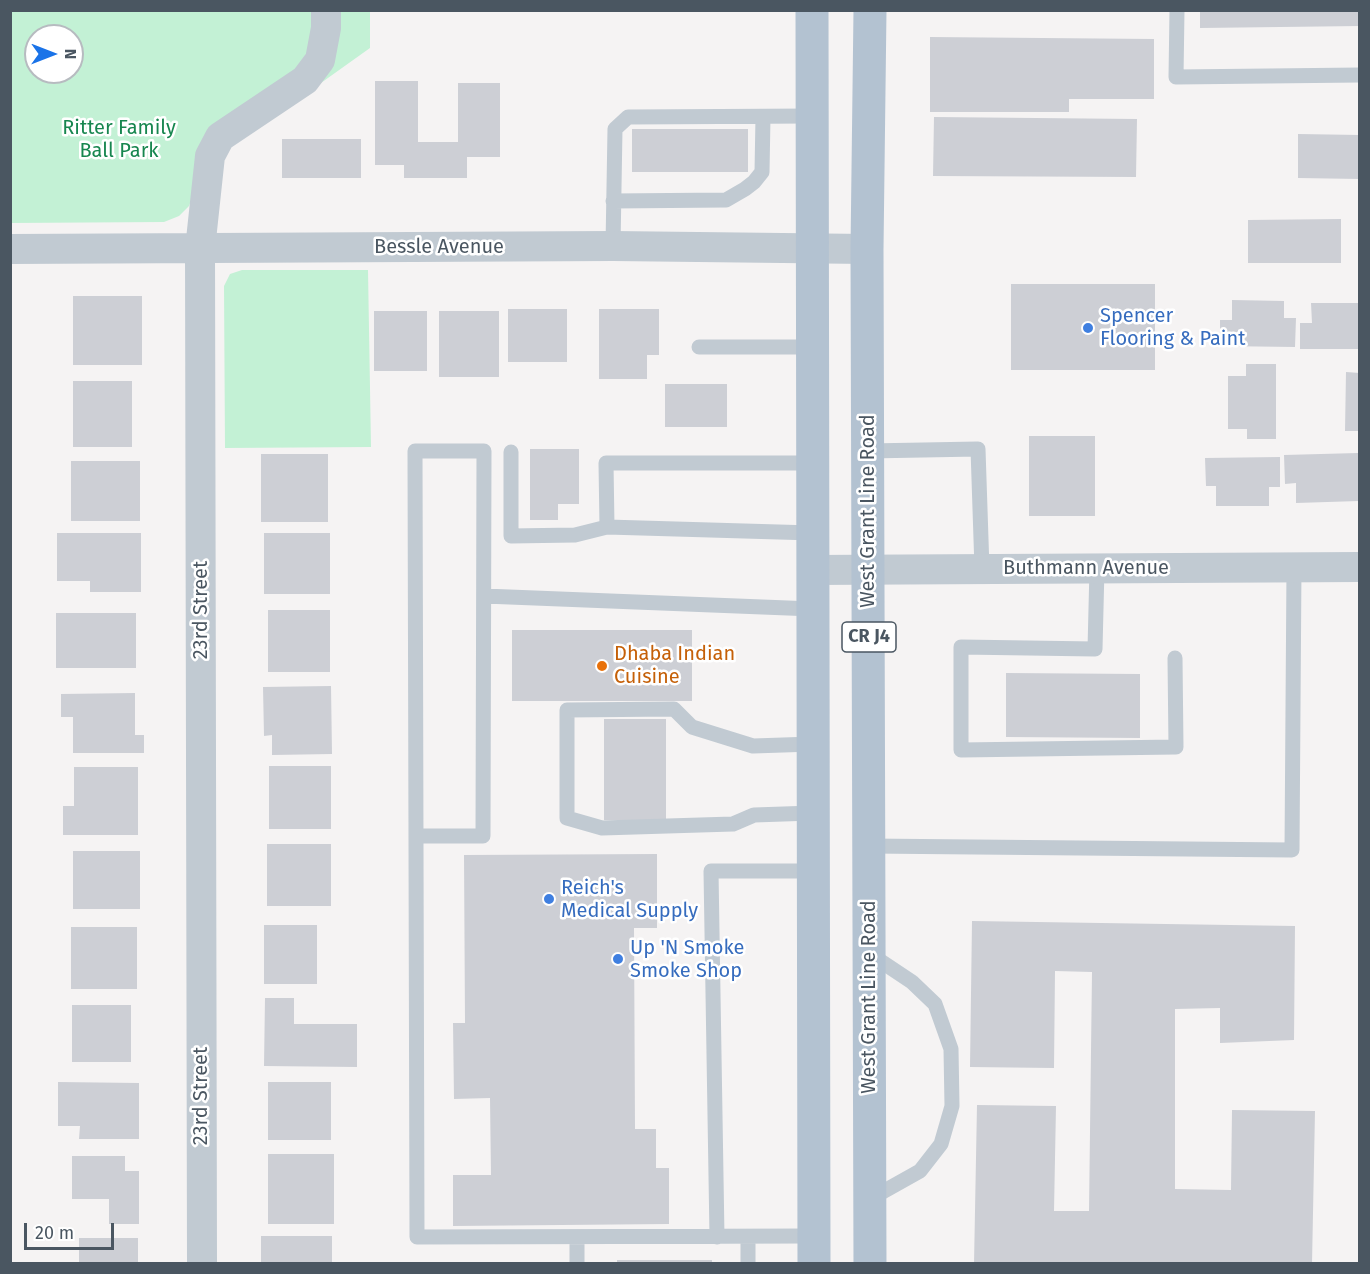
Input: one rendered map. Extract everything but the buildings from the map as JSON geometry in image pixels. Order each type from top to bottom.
[{"type":"main road","name":"CR J4","points":[[812,10],[814,1250]]},
{"type":"main road","name":"West Grant Line Road","points":[[870,10],[867,249],[870,1263]]},
{"type":"street","name":"23rd Street","points":[[202,1263],[200,249],[210,156],[220,137],[305,80],[320,60],[326,28],[326,10]]},
{"type":"street","name":"Bessle Avenue","points":[[10,249],[613,246],[867,249]]},
{"type":"street","name":"Buthmann Avenue","points":[[813,570],[1359,567]]},
{"type":"lane","points":[[1177,10],[1176,77],[1359,75]]},
{"type":"lane","points":[[613,246],[615,129],[628,117],[812,116]]},
{"type":"lane","points":[[613,201],[726,200],[754,182],[762,172],[763,117]]},
{"type":"lane","points":[[699,346],[813,346]]},
{"type":"lane","points":[[868,451],[978,449],[982,569]]},
{"type":"lane","points":[[416,836],[483,836],[484,451],[415,451],[417,1237],[748,1237],[814,1250]]},
{"type":"lane","points":[[511,452],[511,536],[575,535],[607,527],[813,533]]},
{"type":"lane","points":[[607,527],[606,463],[813,463]]},
{"type":"lane","points":[[869,846],[1292,850],[1294,567]]},
{"type":"lane","points":[[1097,568],[1095,649],[961,646],[961,750],[1176,747],[1176,658]]},
{"type":"lane","points":[[484,596],[813,609]]},
{"type":"lane","points":[[813,744],[753,746],[692,727],[674,709],[567,710],[567,818],[602,828],[733,824],[754,815],[813,813]]},
{"type":"lane","points":[[717,1237],[711,871],[813,871]]},
{"type":"lane","points":[[869,954],[912,982],[935,1004],[951,1049],[952,1106],[941,1144],[920,1171],[870,1199]]},
{"type":"lane","points":[[748,1237],[748,1263]]},
{"type":"lane","points":[[577,1238],[577,1263]]},
{"type":"green space","name":"Ritter Family Ball Park","points":[[10,11],[370,11],[370,48],[241,140],[202,151],[196,188],[189,206],[179,216],[164,222],[11,223]]},
{"type":"green space","points":[[242,270],[368,270],[371,447],[225,448],[224,286],[230,274]]},
{"type":"place","name":"Spencer Flooring & Paint","points":[[1088,328]]},
{"type":"place","name":"Dhaba Indian Cuisine","points":[[602,666]]},
{"type":"place","name":"Reich's Medical Supply","points":[[549,899]]},
{"type":"place","name":"Up 'N Smoke Smoke Shop","points":[[618,959]]}]
